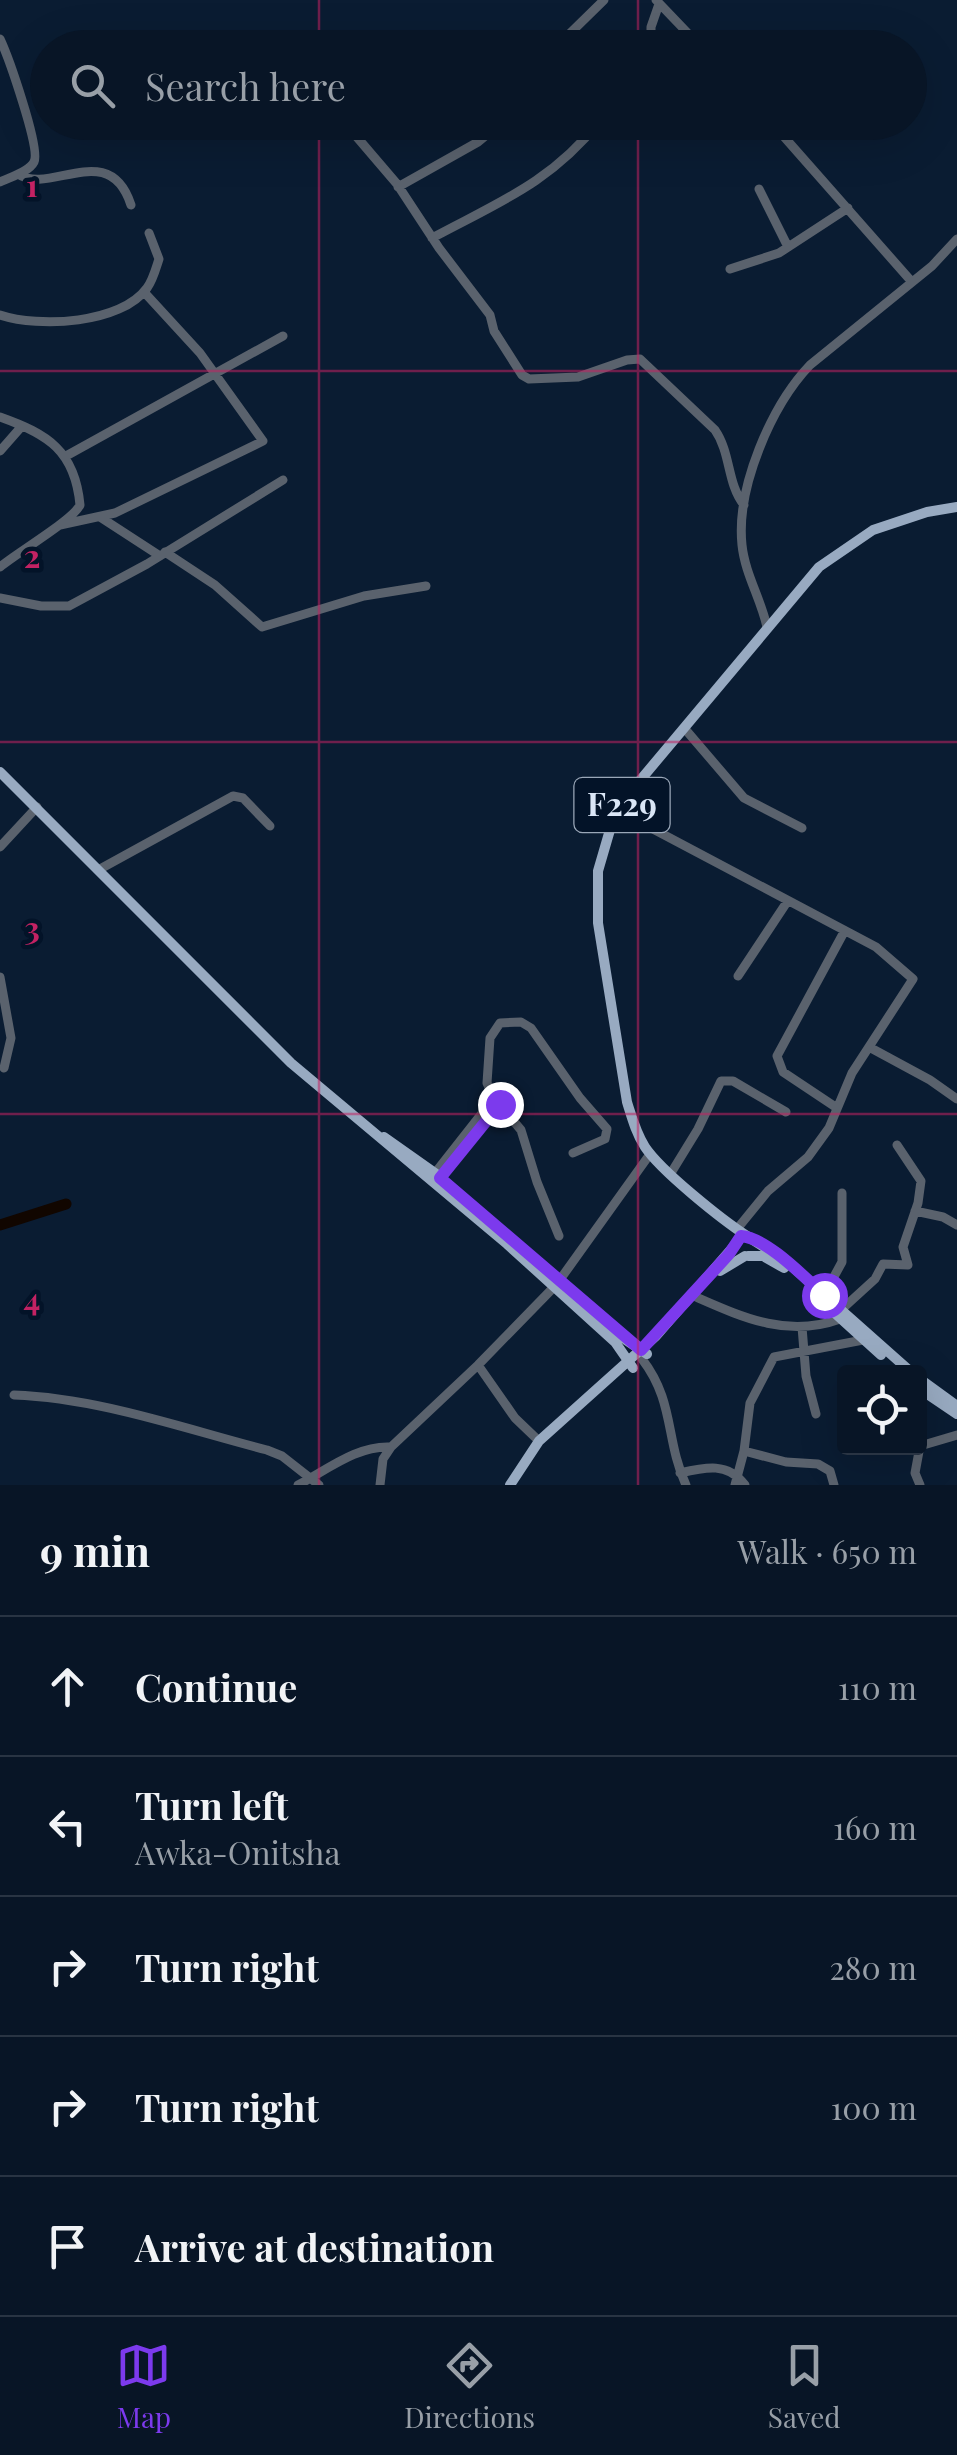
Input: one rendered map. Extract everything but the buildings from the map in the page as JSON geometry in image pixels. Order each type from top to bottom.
[{"type":"main road","name":"F229","points":[[746,1235],[650,1154],[634,1128],[598,923],[602,850],[627,796],[819,567],[858,538],[899,520],[957,507]]},
{"type":"main road","points":[[0,772],[249,1023],[366,1127],[556,1284]]},
{"type":"main road","points":[[366,1127],[437,1176],[639,1359]]},
{"type":"main road","name":"F229","points":[[724,1220],[734,1245]]},
{"type":"main road","points":[[514,1485],[542,1448],[639,1359],[720,1271],[754,1251],[746,1235]]},
{"type":"main road","points":[[514,1485],[539,1441],[639,1359],[741,1236],[746,1235],[788,1262],[892,1365]]},
{"type":"main road","points":[[734,1245],[737,1253],[764,1256],[786,1269],[902,1365]]},
{"type":"main road","points":[[927,1385],[957,1406]]},
{"type":"main road","points":[[927,1394],[957,1414]]},
{"type":"street","points":[[573,30],[604,0]]},
{"type":"street","points":[[651,30],[658,2]]},
{"type":"street","points":[[658,2],[685,30]]},
{"type":"street","points":[[0,39],[30,133]]},
{"type":"street","points":[[0,182],[30,166],[36,154],[32,140]]},
{"type":"street","points":[[359,140],[398,186],[490,315],[494,331],[522,375],[529,379],[578,376],[627,360],[640,360],[723,441],[738,498],[744,506]]},
{"type":"street","points":[[398,186],[480,140]]},
{"type":"street","points":[[432,238],[545,176],[584,140]]},
{"type":"street","points":[[788,140],[912,282]]},
{"type":"street","points":[[18,174],[33,180],[95,172],[120,183],[131,205]]},
{"type":"street","points":[[759,188],[788,248]]},
{"type":"street","points":[[730,270],[788,248],[848,208]]},
{"type":"street","points":[[0,315],[44,324],[111,310],[144,292],[159,259],[149,234]]},
{"type":"street","points":[[767,627],[742,545],[744,506],[753,462],[800,376],[957,239]]},
{"type":"street","points":[[60,525],[116,513],[262,442],[216,375],[144,292]]},
{"type":"street","points":[[66,456],[282,336]]},
{"type":"street","points":[[0,417],[54,443],[66,456],[80,505],[76,514],[0,566]]},
{"type":"street","points":[[0,451],[22,426]]},
{"type":"street","points":[[0,598],[41,606],[70,606],[283,480]]},
{"type":"street","points":[[100,517],[215,585],[262,627],[352,599],[426,586]]},
{"type":"street","points":[[685,729],[744,798],[802,828]]},
{"type":"street","points":[[100,869],[233,796],[244,798],[270,826]]},
{"type":"street","points":[[0,847],[38,807]]},
{"type":"street","points":[[619,811],[876,947],[913,979],[852,1073],[828,1128],[808,1157],[768,1191],[746,1235]]},
{"type":"street","points":[[738,976],[787,902]]},
{"type":"street","points":[[836,1108],[783,1072],[777,1056],[844,932]]},
{"type":"street","points":[[0,977],[12,1038],[4,1068]]},
{"type":"street","points":[[559,1236],[520,1130],[486,1083],[490,1038],[500,1023],[521,1022],[531,1028],[580,1098],[607,1128],[605,1139],[573,1153]]},
{"type":"street","points":[[869,1047],[930,1080],[957,1100]]},
{"type":"street","points":[[671,1172],[721,1081],[733,1081],[786,1112]]},
{"type":"street","points":[[437,1176],[497,1101]]},
{"type":"street","points":[[696,1298],[758,1323],[821,1326],[840,1314],[875,1279],[883,1264],[908,1265],[903,1248],[921,1181],[896,1144]]},
{"type":"street","points":[[380,1485],[382,1460],[390,1447],[478,1365],[556,1284],[650,1154]]},
{"type":"street","points":[[824,1295],[842,1262],[842,1193]]},
{"type":"street","points":[[915,1210],[944,1217],[957,1225]]},
{"type":"street","points":[[802,1327],[806,1376],[816,1414]]},
{"type":"street","points":[[736,1480],[750,1403],[774,1357],[863,1340]]},
{"type":"street","points":[[639,1359],[660,1385],[669,1411],[673,1450],[686,1485]]},
{"type":"street","points":[[478,1365],[515,1418],[539,1441]]},
{"type":"street","points":[[14,1396],[43,1396],[120,1412],[267,1450],[282,1456],[315,1481]]},
{"type":"street","points":[[927,1444],[957,1435]]},
{"type":"street","points":[[298,1485],[315,1481],[358,1452],[374,1446],[390,1447]]},
{"type":"street","points":[[744,1451],[786,1462],[818,1464],[830,1471],[834,1485]]},
{"type":"street","points":[[917,1455],[920,1485]]},
{"type":"street","points":[[680,1473],[719,1467],[745,1485]]},
{"type":"waterway","points":[[0,1225],[66,1204]]},
{"type":"route","points":[[500,1104],[440,1178],[641,1350],[741,1236],[788,1262],[824,1295]]}]
